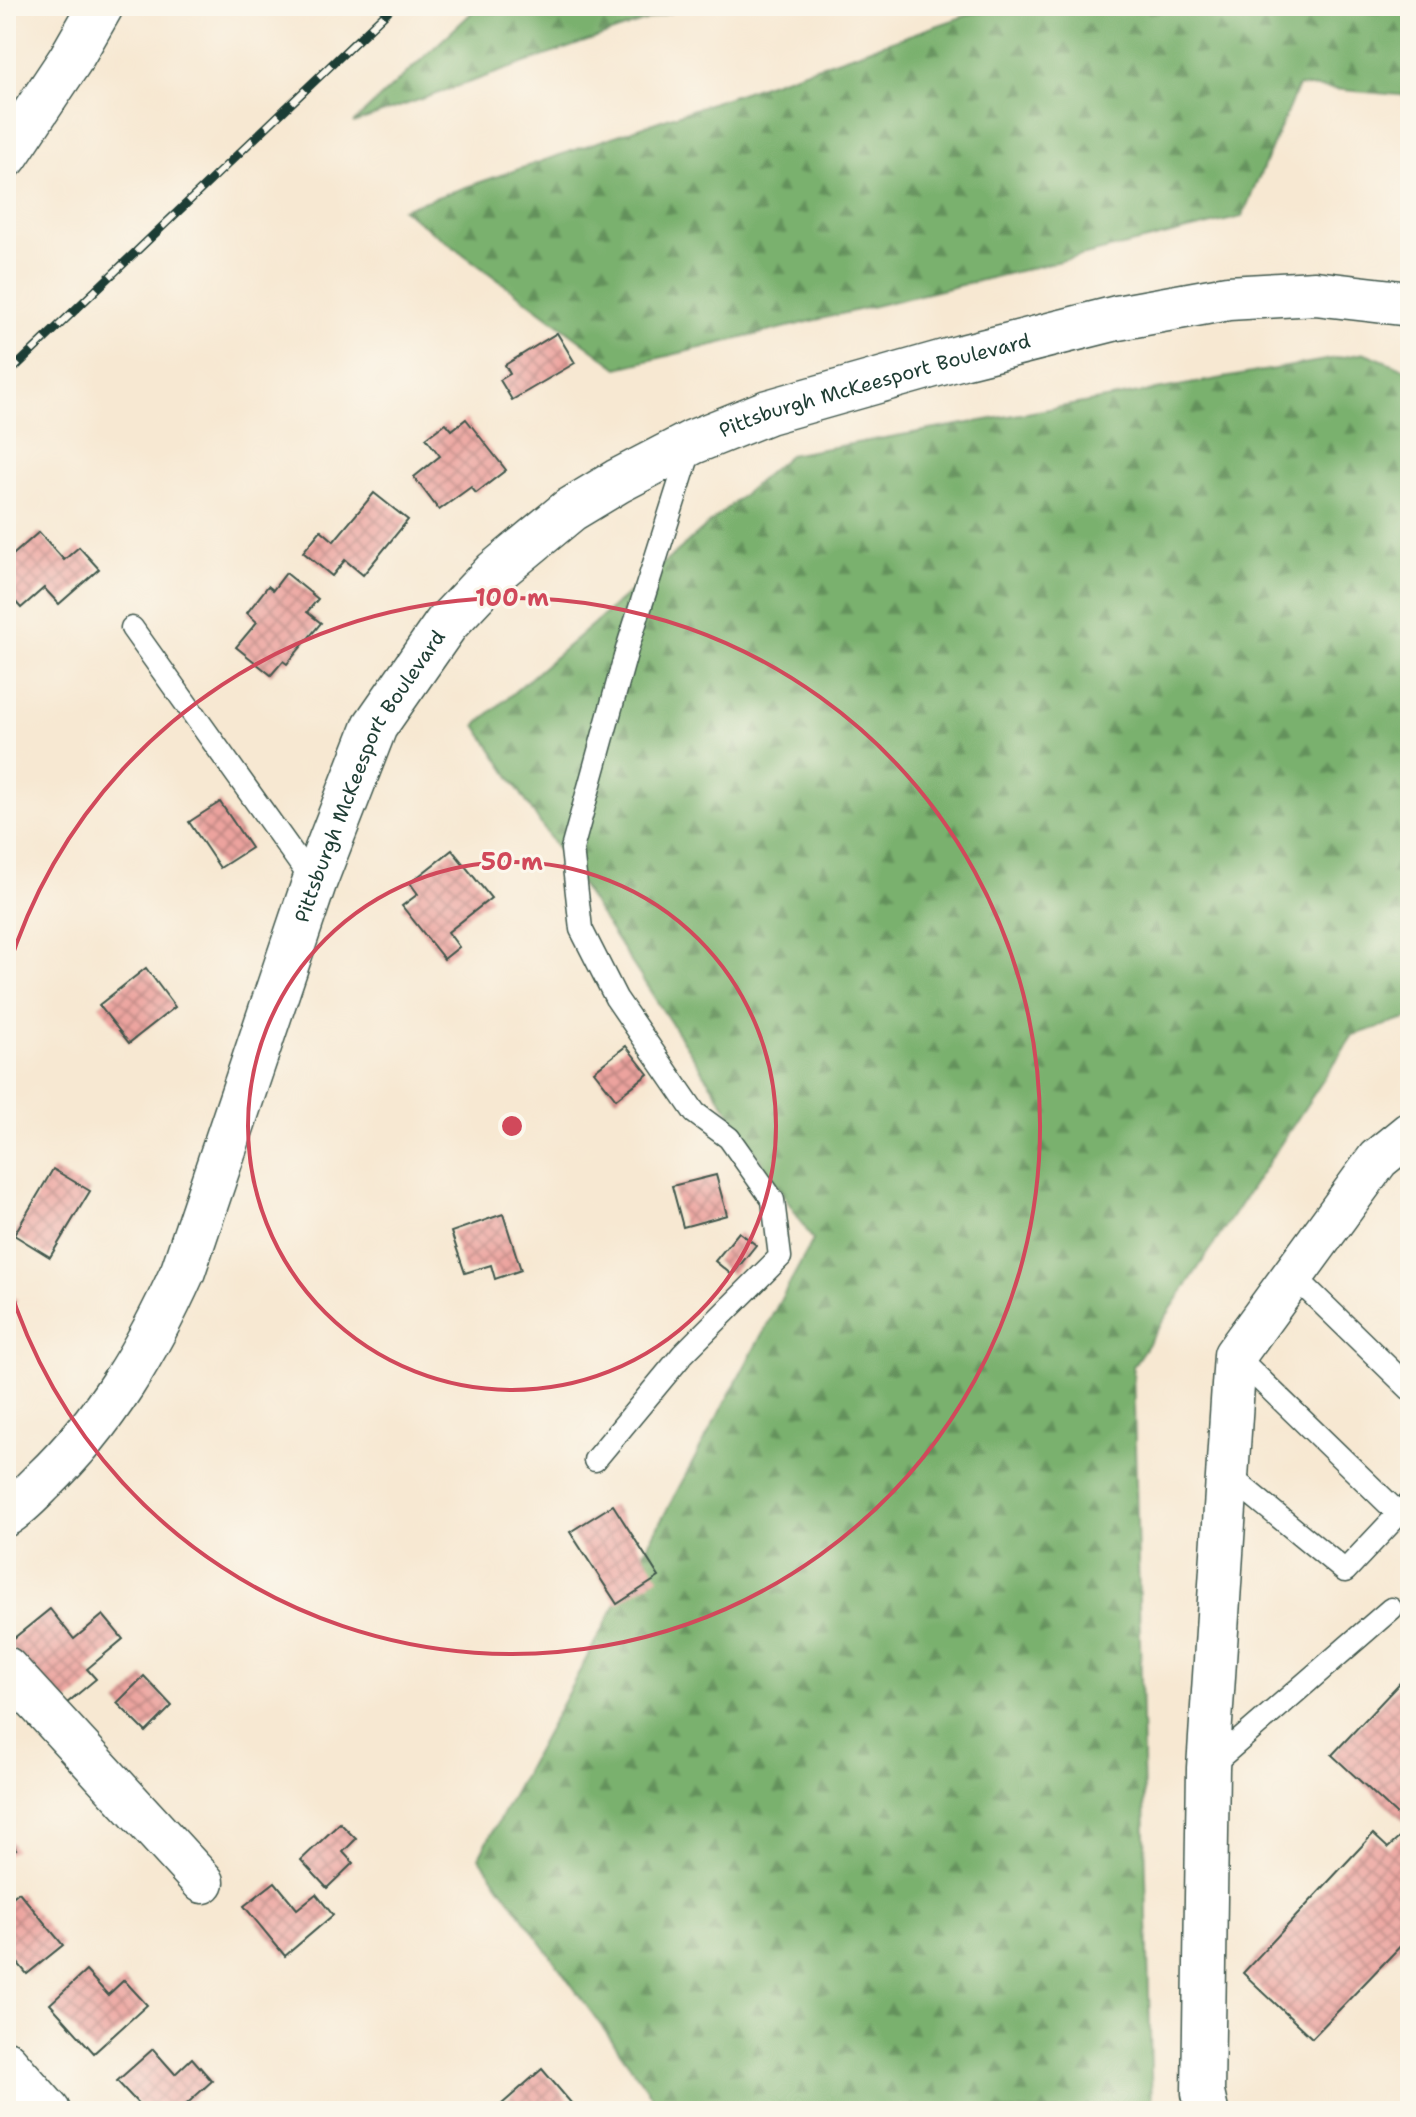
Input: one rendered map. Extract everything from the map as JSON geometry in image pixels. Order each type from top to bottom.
[{"type":"main road","points":[[6,156],[70,60],[101,6]]},
{"type":"main road","name":"Pittsburgh McKeesport Boulevard","points":[[6,1514],[70,1456],[126,1382],[159,1326],[183,1271],[314,883],[375,726],[446,624],[495,572],[570,510],[618,481],[693,442],[768,412],[962,357],[1117,318],[1228,298],[1315,293],[1410,304]]},
{"type":"street","points":[[1207,2111],[1203,2093],[1208,1768],[1235,1355],[1378,1159],[1410,1133]]},
{"type":"street","points":[[6,1668],[203,1882]]},
{"type":"street","points":[[6,2062],[49,2111]]},
{"type":"lane","points":[[595,1460],[683,1354],[780,1257],[773,1200],[729,1138],[695,1113],[616,998],[581,929],[572,849],[628,646],[693,442]]},
{"type":"lane","points":[[132,628],[314,883]]},
{"type":"lane","points":[[1293,1275],[1410,1389]]},
{"type":"lane","points":[[1227,1474],[1345,1571],[1404,1508],[1235,1355]]},
{"type":"lane","points":[[1208,1768],[1391,1609]]},
{"type":"green space","points":[[479,6],[688,6],[353,123]]},
{"type":"green space","points":[[994,6],[1410,6],[1410,96],[1298,86],[1242,217],[618,368],[402,209]]},
{"type":"green space","points":[[1365,353],[1410,371],[1410,1018],[1353,1035],[1133,1366],[1152,2111],[663,2111],[479,1857],[813,1240],[476,725],[789,455]]},
{"type":"building","points":[[557,333],[575,363],[512,400],[500,380],[510,374],[505,365]]},
{"type":"building","points":[[466,419],[506,470],[476,493],[471,487],[439,510],[414,477],[440,456],[426,438],[446,423],[452,430]]},
{"type":"building","points":[[374,493],[408,520],[363,575],[345,560],[332,576],[303,552],[321,530],[334,541]]},
{"type":"building","points":[[39,532],[64,560],[79,547],[99,569],[59,604],[44,588],[21,608],[6,591],[6,561]]},
{"type":"building","points":[[286,573],[318,599],[307,612],[321,623],[287,664],[283,661],[271,675],[236,647],[257,622],[247,613],[268,586],[273,590]]},
{"type":"building","points":[[220,802],[251,848],[220,868],[189,822]]},
{"type":"building","points":[[452,850],[491,898],[448,932],[459,947],[444,959],[402,906],[418,894],[410,883]]},
{"type":"building","points":[[146,968],[175,1007],[129,1043],[99,1005]]},
{"type":"building","points":[[626,1046],[648,1074],[616,1099],[594,1071]]},
{"type":"building","points":[[53,1169],[90,1191],[50,1257],[14,1235]]},
{"type":"building","points":[[716,1175],[727,1215],[683,1227],[672,1186]]},
{"type":"building","points":[[503,1214],[521,1270],[495,1279],[491,1265],[465,1273],[451,1232]]},
{"type":"building","points":[[739,1232],[756,1245],[732,1275],[715,1261]]},
{"type":"building","points":[[6,1292],[18,1300],[6,1317]]},
{"type":"building","points":[[613,1505],[659,1577],[617,1604],[570,1532]]},
{"type":"building","points":[[50,1609],[74,1639],[103,1615],[123,1639],[87,1669],[96,1679],[61,1708],[8,1643]]},
{"type":"building","points":[[1410,1672],[1410,1827],[1332,1755]]},
{"type":"building","points":[[144,1676],[172,1706],[146,1732],[117,1703]]},
{"type":"building","points":[[340,1823],[356,1839],[343,1852],[353,1863],[327,1888],[301,1860]]},
{"type":"building","points":[[1410,1828],[1410,1936],[1312,2038],[1243,1973],[1373,1834],[1388,1848]]},
{"type":"building","points":[[6,1836],[16,1849],[6,1856]]},
{"type":"building","points":[[275,1882],[297,1909],[316,1894],[333,1915],[285,1956],[244,1906]]},
{"type":"building","points":[[19,1892],[63,1945],[27,1974],[6,1949],[6,1902]]},
{"type":"building","points":[[86,1971],[108,1995],[124,1980],[147,2005],[94,2053],[50,2004]]},
{"type":"building","points":[[153,2049],[175,2074],[192,2058],[212,2081],[179,2111],[145,2111],[117,2081]]},
{"type":"building","points":[[542,2069],[578,2111],[494,2111]]},
{"type":"railway","points":[[6,376],[393,6]]}]
